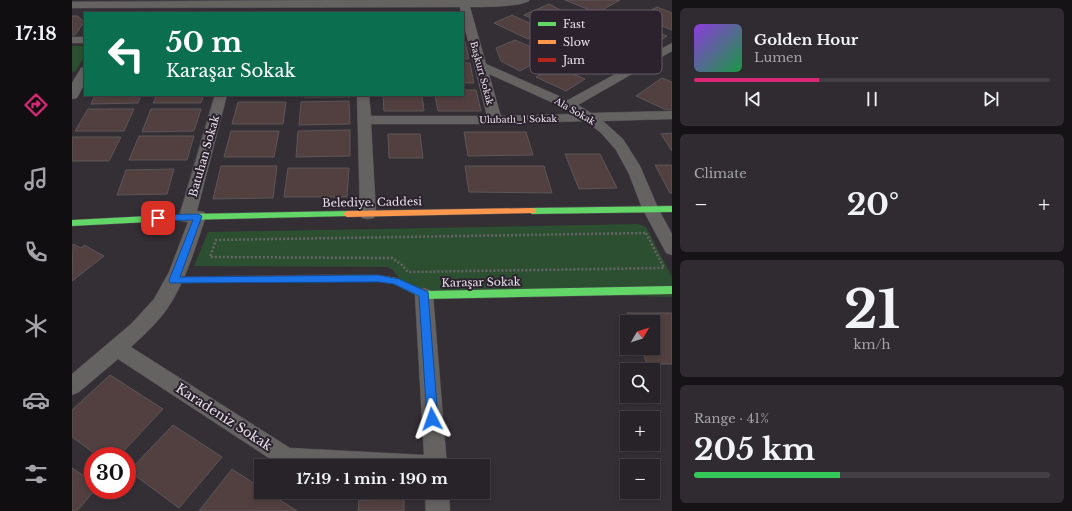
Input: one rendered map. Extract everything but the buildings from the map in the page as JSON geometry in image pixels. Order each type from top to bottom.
[{"type":"street","points":[[72,5],[119,9],[333,2],[365,9],[494,4],[525,0]]},
{"type":"street","name":"Başkurt Sokak","points":[[464,4],[495,120]]},
{"type":"street","points":[[72,40],[84,40]]},
{"type":"street","points":[[662,52],[672,46]]},
{"type":"street","name":"Ala Sokak","points":[[480,66],[568,106],[588,117],[609,132],[619,144],[631,165],[651,210],[672,249]]},
{"type":"street","points":[[72,95],[81,74]]},
{"type":"street","points":[[568,106],[623,74]]},
{"type":"street","name":"Batuhan Sokak","points":[[72,386],[145,322],[159,305],[174,280],[192,216],[221,96]]},
{"type":"street","points":[[364,96],[368,214]]},
{"type":"street","name":"Ulubatlı_1 Sokak","points":[[364,120],[495,120],[672,115]]},
{"type":"street","name":"Belediye. Caddesi","points":[[72,223],[192,216],[672,209]]},
{"type":"street","name":"Karaşar Sokak","points":[[174,280],[378,278],[396,281],[424,294],[672,290]]},
{"type":"street","points":[[424,294],[436,459]]},
{"type":"street","name":"Karadeniz Sokak","points":[[116,347],[287,458],[306,459]]},
{"type":"street","points":[[437,499],[438,511]]},
{"type":"path","points":[[646,233],[664,268],[408,272],[402,265],[392,258],[210,257],[216,240],[646,233]]},
{"type":"green space","points":[[72,46],[84,46],[84,57],[76,71],[72,72]]},
{"type":"green space","points":[[638,224],[646,227],[672,277],[672,297],[407,290],[393,270],[387,267],[194,266],[208,232]]},
{"type":"traffic: fast","points":[[532,211],[672,209]]},
{"type":"traffic: fast","points":[[72,223],[187,217],[347,214]]},
{"type":"traffic: fast","points":[[331,278],[378,278],[396,281],[424,295],[672,290]]},
{"type":"traffic: slow","points":[[347,214],[532,211]]},
{"type":"traffic: jam","points":[[174,280],[331,278]]},
{"type":"route","points":[[158,218],[198,216],[174,280],[378,278],[396,281],[424,294],[432,419]]}]
